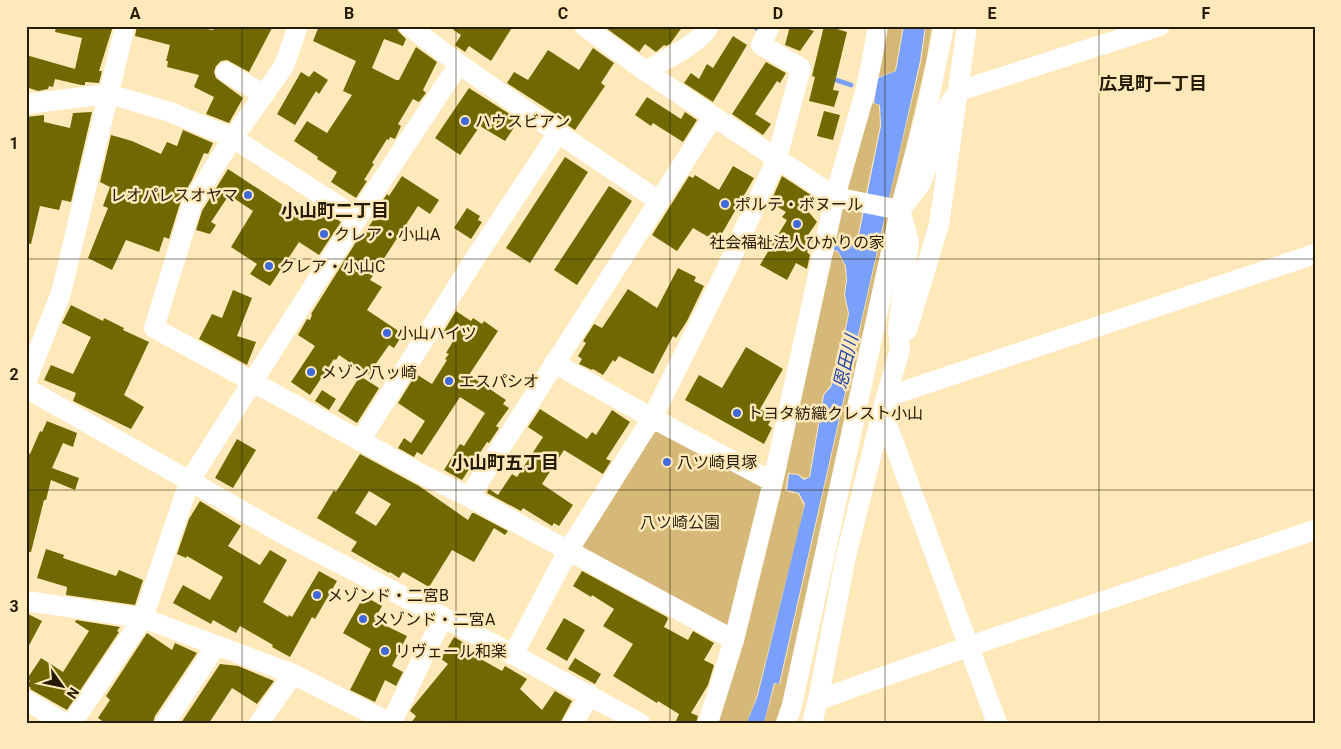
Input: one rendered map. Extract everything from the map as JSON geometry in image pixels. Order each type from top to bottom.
[{"type":"street","points":[[26,382],[61,294],[125,26]]},
{"type":"street","points":[[298,26],[284,66],[233,138],[193,201],[154,328],[425,476],[469,496],[734,640]]},
{"type":"street","points":[[409,26],[558,134],[659,201]]},
{"type":"street","points":[[584,26],[645,71],[836,197],[900,210]]},
{"type":"street","points":[[645,71],[684,48],[706,32],[708,26]]},
{"type":"street","points":[[708,723],[734,640],[773,482],[836,197],[869,76],[878,26]]},
{"type":"street","points":[[786,723],[792,705],[900,210],[927,108],[944,26]]},
{"type":"street","points":[[812,723],[846,556],[886,397],[939,226],[967,26]]},
{"type":"street","points":[[900,210],[921,183],[949,104],[959,91],[1160,26]]},
{"type":"street","points":[[513,655],[568,551],[652,418],[725,272],[777,158],[801,68],[761,45],[767,33]]},
{"type":"street","points":[[72,723],[142,618],[190,480],[459,64]]},
{"type":"street","points":[[226,72],[264,95]]},
{"type":"street","points":[[26,104],[109,94],[170,112],[233,138],[358,218]]},
{"type":"street","points":[[469,496],[714,117]]},
{"type":"street","points":[[360,441],[472,263],[558,134]]},
{"type":"street","points":[[900,210],[909,242],[898,328],[900,350]]},
{"type":"street","points":[[886,397],[1315,254]]},
{"type":"street","points":[[554,363],[652,418],[773,482]]},
{"type":"street","points":[[26,388],[283,534],[443,617],[640,723]]},
{"type":"street","points":[[886,397],[888,427],[997,723]]},
{"type":"street","points":[[818,700],[970,646],[1315,530]]},
{"type":"street","points":[[26,601],[142,618],[293,674],[391,723],[443,617]]},
{"type":"street","points":[[165,723],[216,646]]},
{"type":"street","points":[[259,723],[293,674]]},
{"type":"street","points":[[573,723],[590,695]]},
{"type":"street","points":[[26,700],[64,723]]},
{"type":"green space","points":[[882,26],[903,26],[895,71],[876,78],[872,103],[879,105],[880,126],[865,198],[842,193]]},
{"type":"green space","points":[[926,26],[932,26],[926,62],[893,204],[888,202],[921,62]]},
{"type":"green space","points":[[841,205],[863,209],[857,239],[840,246],[831,244]]},
{"type":"green space","points":[[886,214],[891,215],[789,685],[776,723],[764,723],[775,684],[780,684]]},
{"type":"green space","points":[[830,250],[838,252],[845,266],[846,281],[844,294],[848,314],[837,367],[830,386],[823,395],[809,477],[804,478],[798,474],[788,473],[785,491],[798,494],[804,505],[800,526],[757,695],[747,723],[716,723]]},
{"type":"green space","name":"八ツ崎公園","points":[[655,427],[763,487],[729,628],[580,548]]},
{"type":"water","name":"恩田川","points":[[904,26],[925,26],[920,61],[779,684],[774,683],[764,723],[747,723],[758,695],[805,504],[799,493],[787,490],[789,474],[798,475],[804,480],[810,477],[824,395],[831,387],[838,367],[849,314],[845,294],[846,266],[838,251],[830,249],[831,245],[841,247],[858,240],[881,126],[880,105],[874,103],[878,78],[896,71]]},
{"type":"building","points":[[56,26],[113,26],[99,71],[102,71],[99,83],[85,82],[85,85],[81,85],[55,79],[53,87],[49,86],[48,89],[38,91],[26,87],[26,55],[75,69],[82,38],[55,32]]},
{"type":"building","points":[[137,26],[189,26],[213,30],[214,26],[273,26],[249,72],[227,60],[221,61],[216,66],[214,72],[216,78],[243,98],[229,123],[206,114],[214,97],[194,87],[199,75],[167,67],[168,61],[166,61],[170,45],[135,36]]},
{"type":"building","points":[[319,26],[397,26],[398,31],[406,39],[403,46],[384,39],[372,68],[396,80],[399,80],[416,47],[437,62],[423,90],[426,93],[419,102],[413,99],[398,124],[401,126],[395,139],[390,137],[389,140],[387,139],[372,163],[374,164],[364,180],[367,181],[356,198],[331,182],[337,172],[294,141],[307,121],[327,133],[352,95],[343,91],[356,61],[313,41]]},
{"type":"building","points":[[448,26],[513,26],[491,61],[469,46],[465,52],[455,45],[461,35]]},
{"type":"building","points":[[607,26],[683,26],[670,44],[664,45],[656,52],[645,44],[639,52],[606,28]]},
{"type":"building","points":[[790,26],[799,26],[814,31],[800,51],[785,45]]},
{"type":"building","points":[[824,26],[838,26],[837,29],[847,32],[833,90],[839,91],[834,107],[809,101],[815,77],[812,76]]},
{"type":"building","points":[[733,36],[747,45],[713,102],[684,83],[691,73],[699,79],[707,64],[713,68]]},
{"type":"building","points":[[593,48],[614,63],[601,83],[605,86],[575,130],[554,116],[555,114],[507,83],[514,72],[528,80],[548,50],[579,70]]},
{"type":"building","points":[[766,62],[786,73],[780,83],[777,81],[755,114],[771,124],[763,135],[732,114]]},
{"type":"building","points":[[314,71],[328,80],[319,94],[316,91],[295,125],[277,114],[301,72],[309,77]]},
{"type":"building","name":"ハウスビアン","points":[[469,88],[519,120],[505,141],[480,126],[460,155],[435,138]]},
{"type":"building","points":[[647,97],[681,119],[685,112],[697,120],[683,142],[653,123],[651,126],[635,115]]},
{"type":"building","points":[[824,111],[840,115],[833,140],[817,136]]},
{"type":"building","points":[[92,112],[71,202],[62,200],[59,210],[40,206],[31,244],[26,243],[26,117],[44,115],[44,122],[70,128],[73,113]]},
{"type":"building","points":[[183,130],[213,143],[208,154],[204,153],[182,197],[169,239],[164,237],[159,252],[126,240],[112,270],[88,258],[108,208],[103,206],[110,187],[100,182],[111,135],[132,141],[161,154],[167,142],[177,146]]},
{"type":"building","points":[[565,157],[588,172],[530,263],[506,248]]},
{"type":"building","points":[[733,166],[754,178],[717,242],[693,228],[677,251],[652,235],[689,176],[693,178],[695,175],[719,190]]},
{"type":"building","points":[[228,169],[301,217],[309,205],[324,215],[326,212],[341,222],[319,255],[299,242],[270,286],[250,274],[257,264],[231,247],[253,211],[229,195],[211,222],[216,225],[210,234],[196,230],[202,211]]},
{"type":"building","points":[[402,176],[439,200],[430,214],[418,206],[370,280],[382,287],[367,310],[403,334],[394,348],[389,345],[368,375],[339,355],[336,360],[334,359],[310,395],[291,382],[315,346],[298,335],[307,319],[310,320],[311,314],[361,234],[363,235],[378,213],[376,211],[387,194],[389,196]]},
{"type":"building","points":[[782,176],[814,197],[807,210],[817,222],[808,235],[814,239],[807,252],[810,255],[807,269],[796,263],[787,280],[760,265],[787,220],[782,217],[786,212],[776,206],[778,202],[772,199]]},
{"type":"building","points":[[609,186],[632,201],[577,285],[554,270]]},
{"type":"building","points":[[467,208],[480,216],[478,220],[482,222],[471,239],[454,228]]},
{"type":"building","points":[[678,268],[696,277],[694,281],[704,286],[687,321],[676,338],[673,336],[653,374],[619,356],[615,362],[613,360],[603,375],[579,364],[582,359],[578,356],[586,343],[583,341],[594,324],[602,328],[628,289],[657,308]]},
{"type":"building","points":[[233,290],[252,298],[237,336],[256,342],[247,365],[199,339],[212,314],[222,318]]},
{"type":"building","points":[[71,305],[103,321],[104,318],[124,328],[123,330],[149,342],[124,395],[144,407],[131,429],[73,401],[76,393],[44,380],[51,365],[73,374],[91,337],[62,323]]},
{"type":"building","points":[[456,311],[471,321],[473,318],[482,324],[484,321],[498,331],[469,375],[506,400],[503,404],[509,408],[496,426],[499,428],[489,443],[487,442],[462,480],[444,470],[460,444],[464,446],[485,413],[460,397],[422,455],[417,452],[414,457],[398,448],[404,438],[411,443],[425,421],[398,403],[416,374],[432,384],[447,360],[445,359],[449,354],[446,353],[455,338],[444,331]]},
{"type":"building","points":[[746,347],[783,369],[760,409],[773,417],[768,425],[772,428],[764,444],[685,400],[699,375],[722,388]]},
{"type":"building","points":[[360,376],[379,388],[357,423],[338,411]]},
{"type":"building","points":[[322,390],[336,399],[329,410],[315,401]]},
{"type":"building","points":[[540,409],[587,439],[592,432],[596,435],[612,410],[630,422],[606,459],[611,461],[603,474],[564,450],[542,484],[573,505],[559,526],[554,523],[552,526],[523,508],[521,511],[487,493],[489,489],[498,495],[512,474],[517,477],[543,437],[528,427]]},
{"type":"building","points":[[47,421],[77,433],[73,447],[63,443],[52,468],[79,478],[75,490],[51,480],[31,552],[26,552],[26,452],[30,454],[40,431],[42,432]]},
{"type":"building","points":[[237,439],[256,450],[233,488],[215,478]]},
{"type":"building","points":[[360,454],[419,486],[468,520],[472,513],[474,513],[508,531],[505,535],[494,528],[474,562],[452,550],[429,587],[403,572],[399,578],[351,551],[357,542],[317,518],[334,490],[336,492]],"holes":[[[369,491],[391,504],[376,526],[355,513]]]},
{"type":"building","points":[[200,501],[241,526],[228,546],[260,565],[270,550],[287,560],[263,602],[288,617],[289,615],[292,617],[319,571],[337,581],[315,619],[312,617],[290,657],[240,626],[236,633],[213,620],[211,624],[173,603],[183,585],[210,600],[223,577],[187,556],[186,558],[177,554],[189,519]]},
{"type":"building","points":[[46,549],[64,555],[63,558],[116,576],[119,570],[143,580],[135,605],[66,595],[67,587],[37,578]]},
{"type":"building","points":[[582,571],[667,617],[668,619],[664,627],[688,640],[693,631],[714,643],[704,660],[714,665],[708,685],[691,713],[698,716],[696,723],[675,723],[679,714],[613,676],[633,644],[603,626],[614,609],[573,586]]},
{"type":"building","name":"リヴェール和楽","points":[[364,596],[382,606],[374,620],[407,636],[392,666],[403,672],[396,686],[385,680],[375,702],[350,690],[371,649],[343,633]]},
{"type":"building","points":[[26,613],[42,621],[26,651]]},
{"type":"building","points":[[564,618],[585,630],[567,661],[546,649]]},
{"type":"building","points":[[76,620],[120,627],[117,631],[119,632],[67,710],[30,689],[27,685],[30,681],[27,679],[41,658],[63,672],[89,631],[75,622]]},
{"type":"building","points":[[147,633],[172,650],[175,643],[197,653],[155,716],[153,723],[105,723],[98,718],[110,700],[106,696]]},
{"type":"building","points":[[454,637],[471,647],[468,652],[502,671],[505,666],[527,679],[520,689],[542,710],[555,691],[572,701],[560,723],[411,723],[416,716],[410,711],[411,709],[448,664],[441,659]]},
{"type":"building","points":[[575,658],[601,674],[595,684],[568,669]]},
{"type":"building","points":[[220,664],[238,666],[274,681],[257,704],[232,688],[209,723],[181,723]]},
{"type":"waterway","points":[[753,26],[764,32]]},
{"type":"waterway","points":[[830,78],[851,85]]},
{"type":"place","name":"ハウスビアン","points":[[465,121]]},
{"type":"place","name":"レオパレスオヤマ","points":[[248,195]]},
{"type":"place","name":"ポルテ・ボヌール","points":[[725,204]]},
{"type":"place","name":"社会福祉法人ひかりの家","points":[[797,224]]},
{"type":"place","name":"クレア・小山A","points":[[324,234]]},
{"type":"place","name":"クレア・小山C","points":[[269,266]]},
{"type":"place","name":"小山ハイツ","points":[[387,333]]},
{"type":"place","name":"メゾン八ッ崎","points":[[311,372]]},
{"type":"place","name":"エスパシオ","points":[[449,381]]},
{"type":"place","name":"トヨタ紡織クレスト小山","points":[[737,413]]},
{"type":"place","name":"八ツ崎貝塚","points":[[667,462]]},
{"type":"place","name":"メゾンド・二宮B","points":[[317,595]]},
{"type":"place","name":"メゾンド・二宮A","points":[[363,619]]},
{"type":"place","name":"リヴェール和楽","points":[[385,651]]},
{"type":"district","name":"広見町一丁目","points":[[1153,84]]},
{"type":"district","name":"小山町二丁目","points":[[335,211]]},
{"type":"district","name":"小山町五丁目","points":[[505,463]]}]
